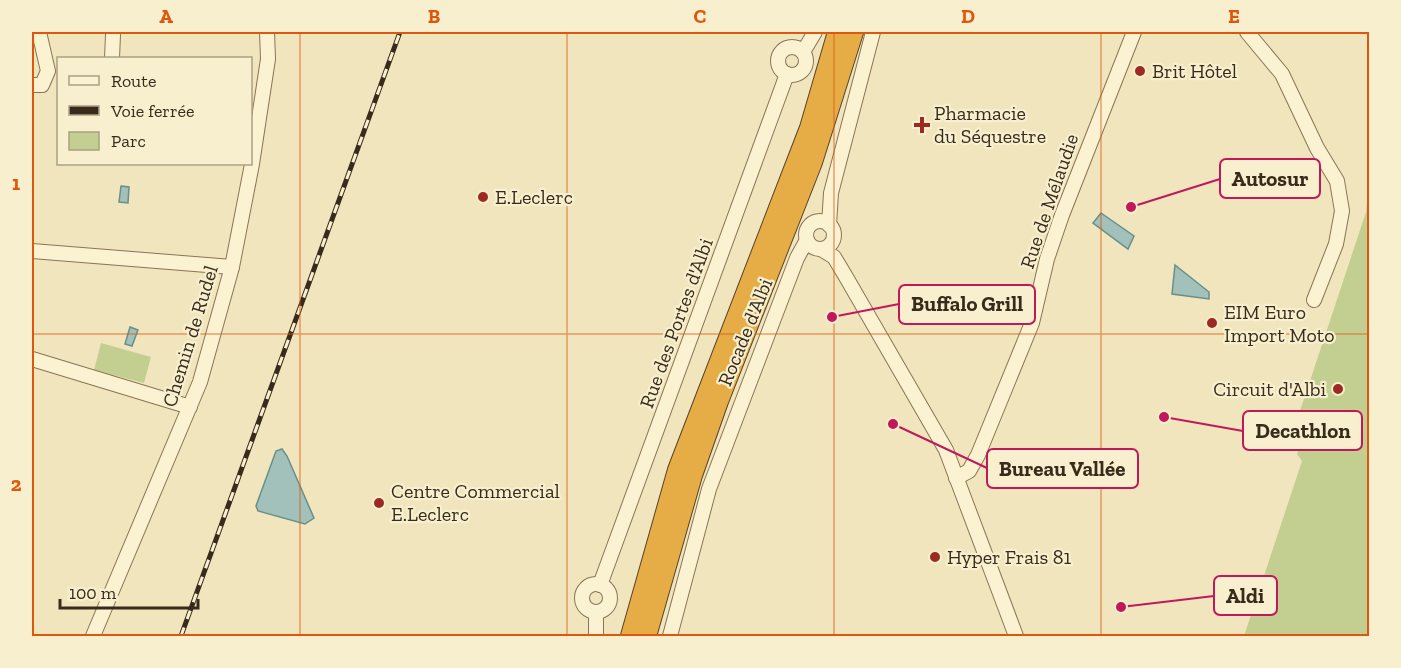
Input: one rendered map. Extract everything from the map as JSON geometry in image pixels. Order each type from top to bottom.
[{"type":"highway","name":"Rocade d'Albi","points":[[631,636],[655,545],[689,439],[810,128],[836,32]]},
{"type":"highway","name":"Rocade d'Albi","points":[[645,636],[692,475],[718,401],[812,162],[853,32]]},
{"type":"street","points":[[32,86],[42,85],[47,79],[48,71],[39,32]]},
{"type":"street","name":"Chemin de Rudel","points":[[252,131],[257,97],[268,59],[267,32]]},
{"type":"street","points":[[803,52],[815,32]]},
{"type":"street","points":[[670,636],[713,478],[794,269],[833,233],[829,225],[831,193],[873,32]]},
{"type":"street","name":"Rue de Mélaudie","points":[[956,477],[969,471],[978,455],[1032,323],[1047,259],[1062,215],[1134,32]]},
{"type":"street","points":[[1247,32],[1282,74],[1317,148],[1337,181],[1342,211],[1336,244],[1314,300]]},
{"type":"street","points":[[112,57],[113,35]]},
{"type":"street","points":[[791,47],[803,52],[806,60],[803,69],[796,74],[787,74],[778,65],[780,53],[791,47]]},
{"type":"street","name":"Rue des Portes d'Albi","points":[[600,585],[787,74]]},
{"type":"street","name":"Chemin de Rudel","points":[[93,636],[200,382],[232,267],[247,165]]},
{"type":"street","points":[[831,193],[807,231],[834,257],[946,450],[1016,636]]},
{"type":"street","points":[[812,224],[821,222],[829,225]]},
{"type":"street","points":[[32,251],[232,267]]},
{"type":"street","points":[[32,359],[190,407]]},
{"type":"street","points":[[600,585],[608,591],[610,600],[606,609],[596,613],[585,608],[582,595],[589,586],[600,585]]},
{"type":"street","points":[[596,613],[596,636]]},
{"type":"green space","name":"Circuit d'Albi","points":[[1369,183],[1369,636],[1244,636],[1302,461],[1297,454],[1303,436],[1300,411],[1366,212]]},
{"type":"green space","points":[[101,343],[151,357],[144,383],[94,370]]},
{"type":"water","points":[[121,186],[129,187],[128,203],[119,202]]},
{"type":"water","points":[[1101,213],[1134,236],[1128,249],[1093,223]]},
{"type":"water","points":[[1175,265],[1209,292],[1209,299],[1172,294]]},
{"type":"water","points":[[130,327],[138,330],[132,346],[125,344]]},
{"type":"water","points":[[282,449],[314,518],[305,524],[258,511],[256,506],[276,451]]},
{"type":"railway","points":[[181,636],[400,32]]},
{"type":"place","name":"Brit Hôtel","points":[[1140,71]]},
{"type":"place","name":"Pharmacie du Séquestre","points":[[922,125]]},
{"type":"place","name":"E.Leclerc","points":[[483,197]]},
{"type":"place","name":"Autosur","points":[[1131,207]]},
{"type":"place","name":"Buffalo Grill","points":[[832,317]]},
{"type":"place","name":"EIM Euro Import Moto","points":[[1212,323]]},
{"type":"place","name":"Circuit d'Albi","points":[[1338,389]]},
{"type":"place","name":"Decathlon","points":[[1164,417]]},
{"type":"place","name":"Bureau Vallée","points":[[893,424]]},
{"type":"place","name":"Centre Commercial E.Leclerc","points":[[379,503]]},
{"type":"place","name":"Hyper Frais 81","points":[[935,557]]},
{"type":"place","name":"Aldi","points":[[1121,607]]}]
